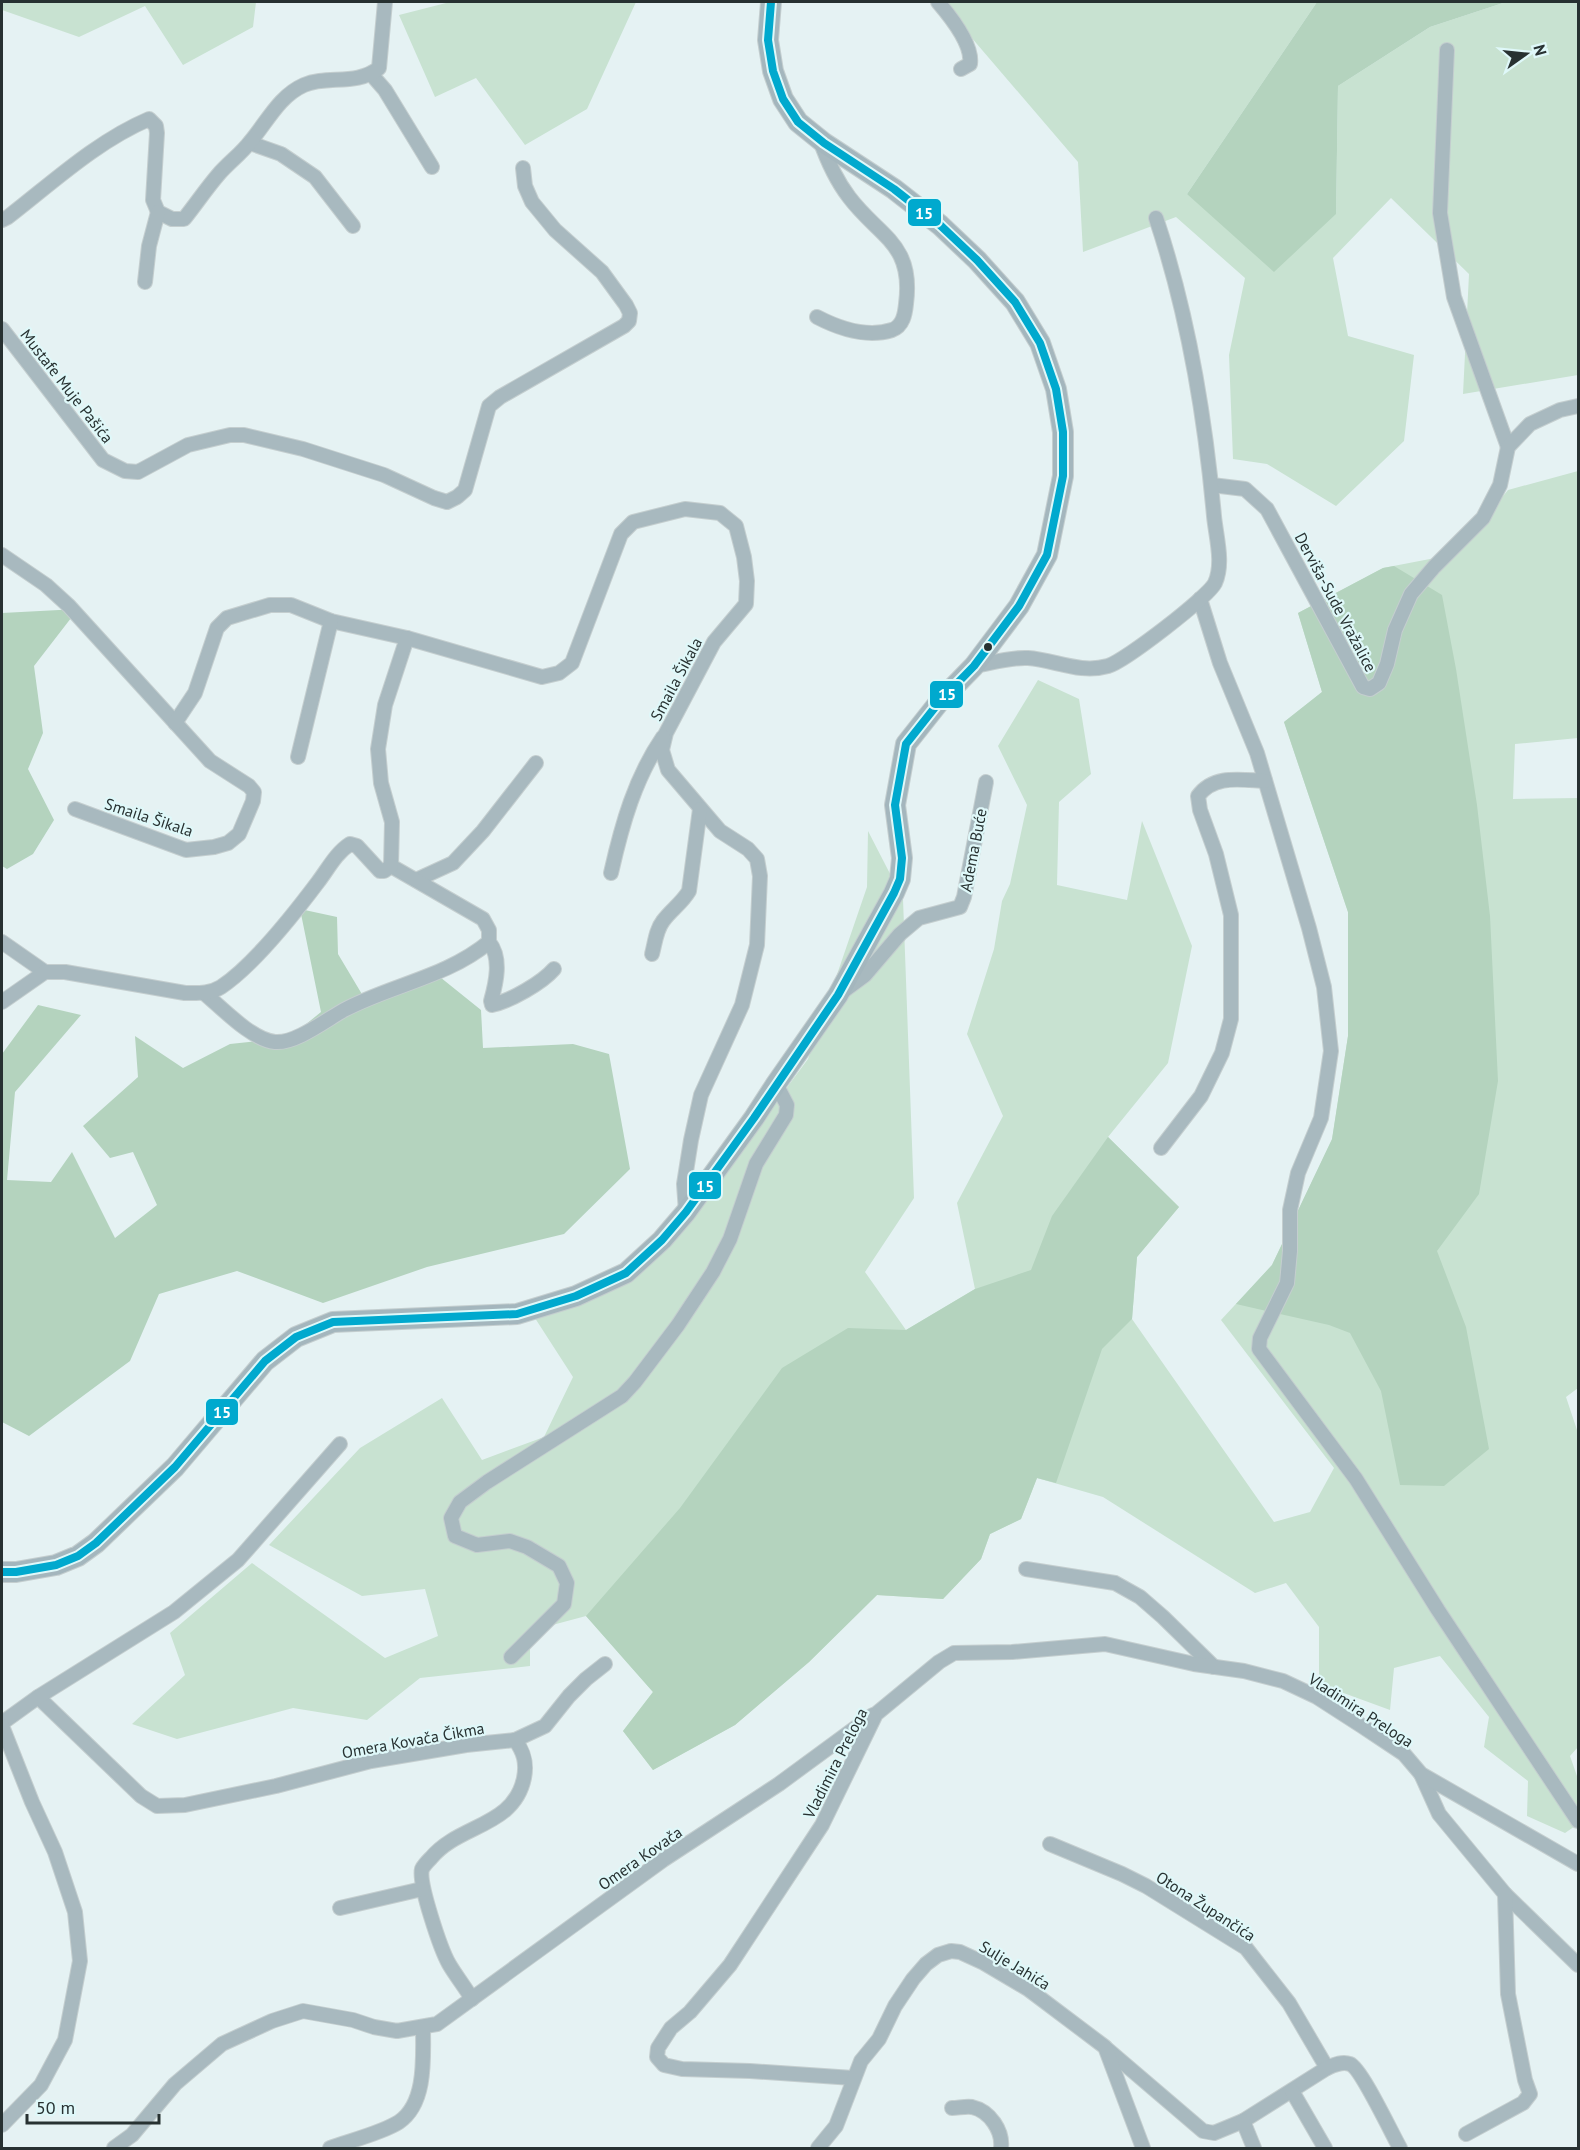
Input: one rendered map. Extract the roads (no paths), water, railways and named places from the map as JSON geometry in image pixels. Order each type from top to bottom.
[{"type":"street","points":[[158,212],[172,219],[184,219],[219,173],[250,143],[275,108],[305,84],[361,78],[379,68],[385,2]]},
{"type":"street","name":"Adema Buće","points":[[2,1572],[56,1565],[78,1556],[96,1543],[175,1467],[265,1361],[296,1337],[333,1322],[517,1314],[576,1296],[626,1273],[662,1240],[686,1212],[754,1118],[838,995],[900,879],[902,858],[895,805],[906,744],[940,701],[974,666],[1019,606],[1047,555],[1063,476],[1063,432],[1056,390],[1040,343],[1016,302],[940,225],[894,189],[820,140],[798,122],[783,99],[773,71],[768,40],[771,2]]},
{"type":"street","points":[[938,2],[966,43],[971,57],[970,64],[961,69]]},
{"type":"street","points":[[1447,50],[1440,213],[1454,297],[1508,447],[1530,424],[1578,406]]},
{"type":"street","points":[[371,74],[385,90],[432,167]]},
{"type":"street","points":[[2,220],[87,156],[130,127],[149,118],[156,126],[157,133],[153,200],[158,212],[149,246],[145,282]]},
{"type":"street","points":[[817,317],[856,333],[894,329],[904,319],[907,295],[906,271],[902,257],[893,241],[849,197],[829,163],[820,140]]},
{"type":"street","points":[[250,143],[281,154],[315,177],[353,226]]},
{"type":"street","name":"Mustafe Muje Pašića","points":[[2,329],[103,460],[125,471],[138,472],[188,445],[230,435],[244,435],[323,455],[384,475],[447,502],[458,497],[465,490],[489,406],[500,397],[629,321],[630,313],[602,272],[555,230],[532,202],[525,186],[523,168]]},
{"type":"street","points":[[974,666],[1028,658],[1088,670],[1109,665],[1149,641],[1214,585],[1220,568],[1212,485],[1200,401],[1181,303],[1156,218]]},
{"type":"street","name":"Derviša-Sude Vražalice","points":[[1212,485],[1245,489],[1267,508],[1363,687],[1370,690],[1379,682],[1387,664],[1395,630],[1411,594],[1434,567],[1483,518],[1500,485],[1508,447]]},
{"type":"street","name":"Smaila Šikala","points":[[175,723],[195,693],[217,628],[227,618],[270,605],[291,605],[331,621],[407,638],[542,677],[560,673],[572,663],[621,534],[633,522],[685,509],[720,513],[736,526],[744,557],[747,581],[746,604],[714,642],[666,733],[662,750],[668,770],[700,809],[720,831],[748,849],[757,859],[760,876],[757,945],[742,1005],[701,1095],[684,1184],[686,1212]]},
{"type":"street","name":"Smaila Šikala","points":[[2,555],[46,585],[69,606],[210,761],[249,786],[254,792],[253,801],[239,834],[228,843],[186,850],[75,809]]},
{"type":"street","points":[[1200,599],[1220,663],[1257,753],[1309,928],[1324,987],[1331,1051],[1321,1118],[1298,1173],[1290,1210],[1287,1282],[1260,1338],[1260,1349],[1356,1479],[1438,1610],[1578,1815]]},
{"type":"street","points":[[298,757],[331,621]]},
{"type":"street","points":[[391,866],[392,822],[381,783],[378,749],[385,705],[407,638]]},
{"type":"street","points":[[611,873],[622,824],[648,759],[666,733]]},
{"type":"street","points":[[416,880],[453,863],[483,831],[536,763]]},
{"type":"street","points":[[1161,1148],[1201,1096],[1222,1053],[1231,1019],[1231,915],[1216,854],[1200,810],[1198,796],[1211,783],[1223,780],[1265,781]]},
{"type":"street","name":"Adema Buće","points":[[838,995],[865,975],[900,934],[919,918],[960,907],[964,897],[986,782]]},
{"type":"street","points":[[652,954],[659,928],[664,919],[684,901],[689,891],[700,809]]},
{"type":"street","points":[[2,942],[45,972],[66,972],[185,993],[204,993],[220,988],[258,954],[317,884],[341,850],[350,844],[357,846],[380,871],[391,866]]},
{"type":"street","points":[[391,866],[483,919],[489,930],[489,942],[496,955],[492,1005],[501,1003],[546,979],[554,969]]},
{"type":"street","points":[[204,993],[260,1039],[276,1043],[291,1040],[347,1008],[444,969],[478,951],[489,942]]},
{"type":"street","points":[[2,1002],[45,972]]},
{"type":"street","points":[[511,1657],[564,1604],[567,1583],[559,1566],[527,1547],[510,1541],[477,1545],[455,1536],[451,1518],[460,1502],[487,1482],[613,1401],[635,1382],[678,1325],[713,1272],[730,1239],[756,1164],[786,1115],[787,1105],[776,1084]]},
{"type":"street","points":[[2,2125],[41,2085],[65,2040],[80,1961],[75,1912],[55,1852],[6,1749],[2,1724],[38,1697],[174,1612],[238,1560],[340,1444]]},
{"type":"street","points":[[1026,1569],[1115,1583],[1140,1597],[1214,1667]]},
{"type":"street","name":"Vladimira Preloga","points":[[853,2078],[682,2069],[664,2065],[657,2057],[658,2048],[671,2028],[690,2012],[730,1965],[822,1825],[876,1714],[939,1662],[954,1653],[1012,1652],[1105,1644],[1284,1681],[1317,1697],[1404,1754],[1421,1774],[1578,1864]]},
{"type":"street","points":[[472,1999],[448,1963],[422,1889],[422,1868],[437,1851],[456,1838],[487,1823],[513,1805],[523,1785],[526,1766],[522,1749],[515,1740],[545,1726],[580,1684],[605,1664]]},
{"type":"street","name":"Omera Kovača Čikma","points":[[38,1697],[141,1796],[157,1806],[185,1805],[276,1786],[371,1761],[466,1745],[515,1740]]},
{"type":"street","name":"Omera Kovača","points":[[114,2148],[132,2135],[175,2084],[222,2044],[272,2021],[303,2012],[353,2020],[397,2031],[437,2024],[663,1860],[779,1784],[876,1714]]},
{"type":"street","points":[[1421,1774],[1440,1814],[1505,1894],[1578,1965]]},
{"type":"street","name":"Otona Župančića","points":[[1050,1845],[1146,1886],[1246,1948],[1289,2002],[1327,2068]]},
{"type":"street","points":[[340,1908],[422,1889]]},
{"type":"street","points":[[1466,2134],[1523,2103],[1530,2094],[1525,2080],[1508,1994],[1505,1894]]},
{"type":"street","name":"Sulje Jahića","points":[[853,2078],[861,2061],[879,2039],[895,2006],[913,1979],[926,1964],[938,1955],[951,1951],[960,1952],[984,1963],[1028,1989],[1105,2047]]},
{"type":"street","points":[[330,2148],[397,2123],[411,2109],[419,2091],[423,2064],[423,2027]]},
{"type":"street","points":[[1105,2047],[1203,2131],[1214,2133],[1243,2121],[1327,2068],[1342,2063],[1350,2064],[1357,2069],[1400,2148]]},
{"type":"street","points":[[1105,2047],[1143,2148]]},
{"type":"street","points":[[818,2148],[836,2126],[853,2078]]},
{"type":"street","points":[[1292,2091],[1325,2148]]},
{"type":"street","points":[[952,2108],[973,2107],[993,2120],[1002,2142],[1001,2148]]},
{"type":"street","points":[[1243,2121],[1254,2148]]}]
